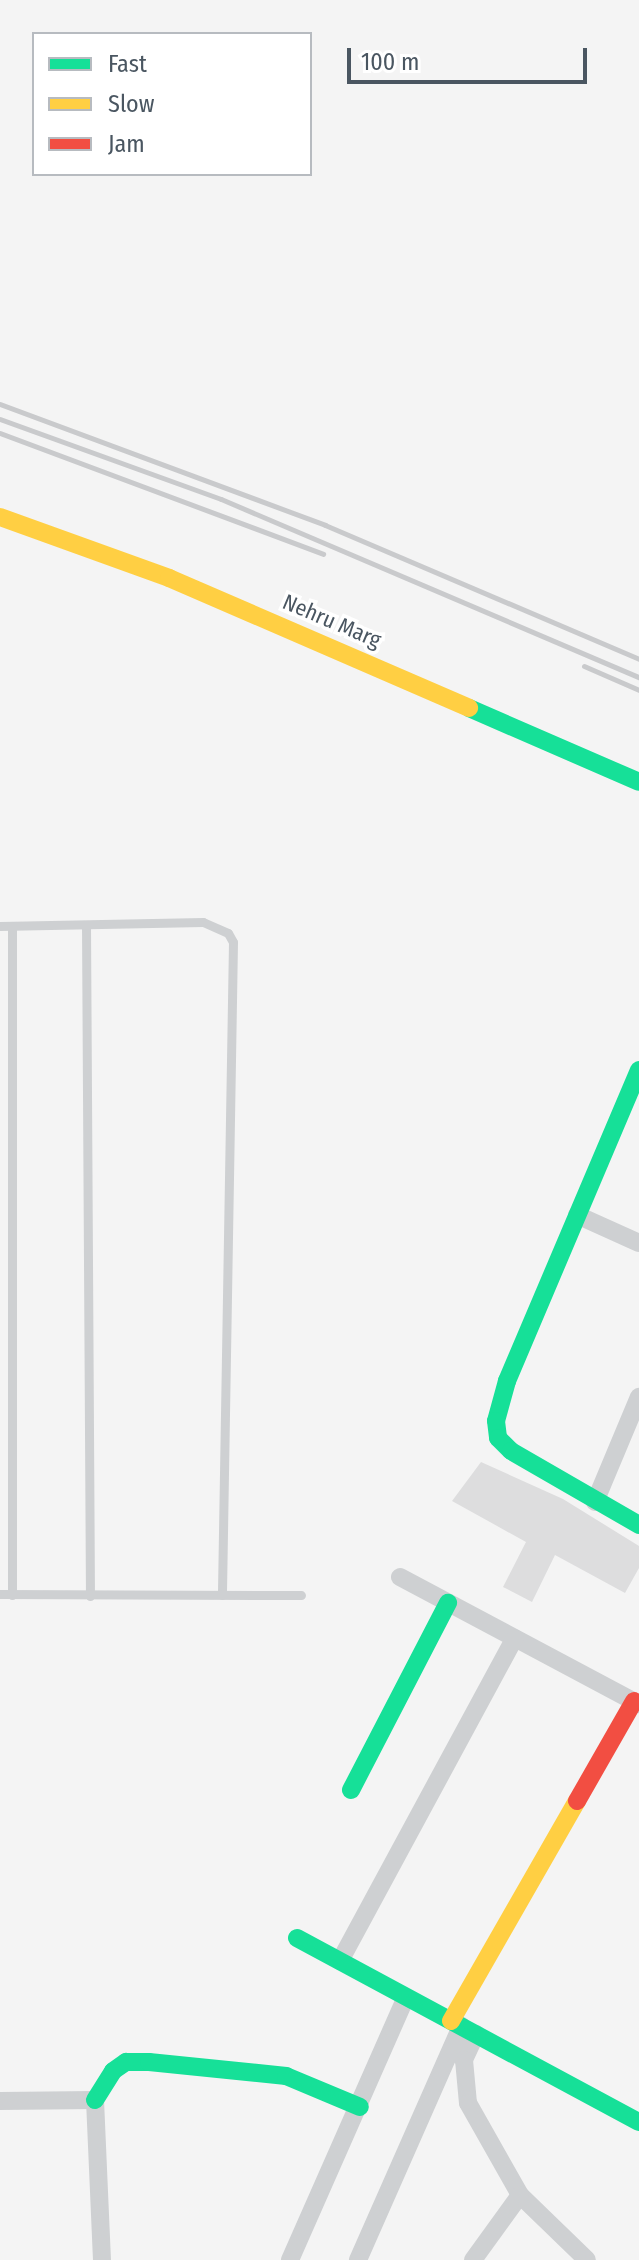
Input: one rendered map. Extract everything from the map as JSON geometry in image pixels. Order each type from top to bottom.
[{"type":"street","name":"Nehru Marg","points":[[0,518],[169,578],[639,782]]},
{"type":"street","points":[[639,1070],[507,1381],[496,1421],[498,1438],[511,1451],[639,1525]]},
{"type":"street","points":[[577,1215],[639,1243]]},
{"type":"street","points":[[595,1502],[639,1397]]},
{"type":"street","points":[[358,2260],[462,2027],[637,1702],[400,1577]]},
{"type":"street","points":[[351,1790],[448,1603]]},
{"type":"street","points":[[340,1961],[515,1638]]},
{"type":"street","points":[[297,1938],[639,2122]]},
{"type":"street","points":[[290,2260],[406,1997]]},
{"type":"street","points":[[462,2027],[463,2090],[520,2195],[587,2260]]},
{"type":"street","points":[[102,2260],[95,2100],[113,2071],[126,2062],[286,2076],[360,2107]]},
{"type":"street","points":[[0,2101],[95,2100]]},
{"type":"street","points":[[473,2260],[520,2195]]},
{"type":"lane","points":[[0,926],[203,922],[228,933],[233,942],[222,1595]]},
{"type":"lane","points":[[86,925],[90,1596]]},
{"type":"lane","points":[[12,926],[12,1595]]},
{"type":"lane","points":[[0,1594],[301,1595]]},
{"type":"building","points":[[481,1462],[563,1499],[639,1546],[639,1568],[625,1593],[555,1555],[532,1602],[503,1587],[526,1542],[452,1501]]},
{"type":"railway","points":[[0,404],[325,525],[639,659]]},
{"type":"railway","points":[[0,419],[221,499],[639,677]]},
{"type":"railway","points":[[0,433],[323,554]]},
{"type":"railway","points":[[584,666],[639,690]]},
{"type":"traffic: fast","points":[[469,708],[639,782]]},
{"type":"traffic: fast","points":[[639,1070],[507,1381],[496,1421],[498,1438],[511,1451],[639,1525]]},
{"type":"traffic: fast","points":[[351,1790],[448,1603]]},
{"type":"traffic: fast","points":[[297,1938],[639,2122]]},
{"type":"traffic: fast","points":[[95,2100],[113,2071],[126,2062],[149,2062],[286,2076],[360,2107]]},
{"type":"traffic: slow","points":[[0,517],[169,578],[469,708]]},
{"type":"traffic: slow","points":[[451,2021],[577,1801]]},
{"type":"traffic: jam","points":[[577,1801],[634,1701]]}]
